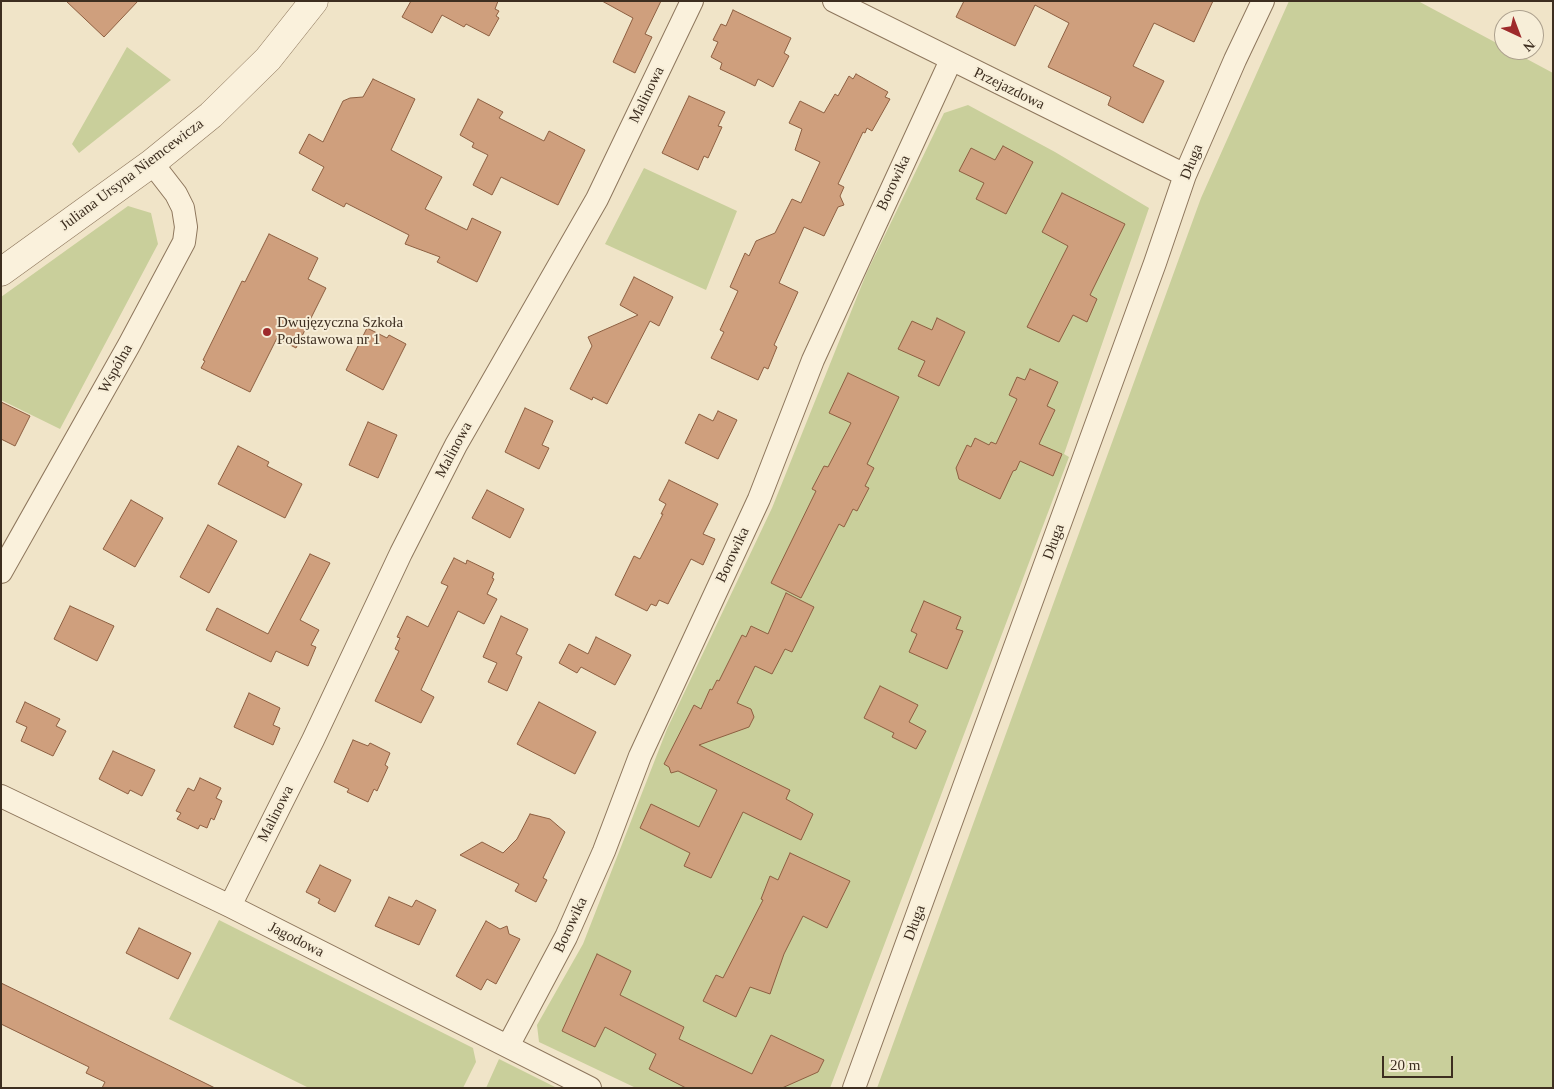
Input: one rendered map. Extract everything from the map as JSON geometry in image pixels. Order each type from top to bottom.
[{"type":"street","name":"Juliana Ursyna Niemcewicza","points":[[1,272],[152,163],[211,114],[254,73],[297,26],[314,1]]},
{"type":"street","name":"Malinowa","points":[[230,906],[314,740],[401,553],[456,444],[593,207],[692,1]]},
{"type":"street","name":"Przejazdowa","points":[[834,1],[1186,175]]},
{"type":"street","name":"Długa","points":[[854,1088],[1149,282],[1186,175],[1235,60],[1263,1]]},
{"type":"street","name":"Borowika","points":[[508,1046],[566,938],[604,851],[640,756],[759,499],[813,360],[951,60]]},
{"type":"street","name":"Wspólna","points":[[1,572],[124,354],[184,242],[186,227],[183,208],[176,194],[152,163]]},
{"type":"street","name":"Jagodowa","points":[[1,796],[230,906],[590,1088]]},
{"type":"green space","points":[[1289,1],[1418,1],[1494,42],[1494,60],[1529,60],[1553,73],[1553,1088],[877,1088],[1201,198]]},
{"type":"green space","points":[[127,47],[171,80],[79,153],[72,144]]},
{"type":"green space","points":[[968,105],[1055,152],[1149,208],[1064,454],[1069,457],[830,1088],[636,1088],[539,1042],[537,1025],[583,944],[667,729],[772,508],[867,272],[944,113]]},
{"type":"green space","points":[[644,168],[737,211],[706,290],[605,244]]},
{"type":"green space","points":[[128,206],[151,213],[158,244],[60,429],[1,400],[1,297]]},
{"type":"green space","points":[[219,920],[473,1048],[476,1062],[463,1088],[309,1088],[169,1019]]},
{"type":"green space","points":[[499,1059],[557,1088],[486,1088]]},
{"type":"building","points":[[66,1],[138,1],[104,37]]},
{"type":"building","points":[[411,1],[498,1],[495,9],[499,11],[496,16],[499,18],[489,36],[466,24],[464,27],[442,15],[432,33],[402,17]]},
{"type":"building","points":[[602,1],[661,1],[645,34],[652,37],[635,73],[613,62],[633,18]]},
{"type":"building","points":[[964,1],[1213,1],[1194,42],[1154,23],[1133,66],[1164,81],[1143,123],[1108,105],[1111,97],[1048,67],[1069,23],[1035,5],[1015,46],[956,17]]},
{"type":"building","points":[[733,10],[791,38],[784,53],[789,56],[773,87],[758,79],[755,86],[720,69],[722,63],[711,57],[718,42],[713,40],[721,24],[726,26]]},
{"type":"building","points":[[856,74],[888,92],[885,97],[890,99],[872,131],[867,128],[865,133],[863,132],[838,184],[844,187],[840,196],[844,205],[838,207],[824,236],[804,227],[779,283],[798,292],[774,345],[777,347],[768,369],[764,367],[758,380],[711,358],[724,332],[720,330],[738,291],[730,287],[745,253],[749,256],[756,241],[775,233],[792,199],[801,203],[820,162],[795,150],[802,129],[789,123],[800,101],[824,113],[835,94],[838,96],[849,76],[853,79]]},
{"type":"building","points":[[373,79],[415,99],[391,150],[442,177],[425,209],[467,230],[472,218],[501,232],[477,282],[437,262],[440,257],[405,244],[409,235],[346,203],[344,207],[312,190],[324,167],[299,153],[309,134],[323,142],[343,101],[350,98],[363,97]]},
{"type":"building","points":[[689,96],[725,112],[718,126],[722,127],[708,158],[704,156],[698,170],[662,153]]},
{"type":"building","points":[[478,99],[503,112],[499,118],[544,141],[549,131],[585,150],[558,205],[501,177],[492,195],[473,185],[488,155],[472,147],[474,143],[460,135]]},
{"type":"building","points":[[1003,146],[1033,162],[1006,214],[976,199],[984,183],[959,171],[971,148],[995,160]]},
{"type":"building","points":[[1062,193],[1125,224],[1090,295],[1097,299],[1087,322],[1073,315],[1059,342],[1027,327],[1068,246],[1042,232]]},
{"type":"building","points":[[269,234],[318,258],[308,279],[326,288],[296,348],[277,338],[250,392],[201,368],[205,361],[203,360],[242,281],[245,282]]},
{"type":"building","points":[[634,277],[673,297],[659,326],[650,321],[607,404],[593,397],[592,400],[570,389],[592,346],[588,337],[638,315],[620,305]]},
{"type":"building","points":[[937,318],[965,332],[939,386],[918,376],[925,361],[898,349],[912,321],[932,330]]},
{"type":"building","points":[[367,328],[387,338],[389,335],[406,344],[383,390],[346,370]]},
{"type":"building","points":[[1030,369],[1058,382],[1047,406],[1055,410],[1039,444],[1062,454],[1053,476],[1020,461],[1016,470],[1013,471],[1000,499],[959,479],[956,468],[967,445],[971,447],[975,438],[989,445],[991,442],[996,444],[1017,399],[1009,395],[1017,377],[1025,380]]},
{"type":"building","points":[[848,373],[899,397],[867,464],[874,468],[865,486],[869,488],[857,511],[853,509],[844,527],[839,524],[801,598],[771,583],[816,491],[812,489],[824,466],[828,467],[851,423],[829,413]]},
{"type":"building","points":[[1,402],[30,416],[15,446],[1,439]]},
{"type":"building","points":[[525,408],[553,421],[542,445],[549,448],[539,469],[505,452]]},
{"type":"building","points":[[718,411],[737,420],[718,459],[685,443],[699,414],[713,421]]},
{"type":"building","points":[[368,422],[397,435],[378,478],[349,465]]},
{"type":"building","points":[[238,446],[269,462],[267,466],[302,484],[285,518],[218,484]]},
{"type":"building","points":[[669,480],[718,504],[703,534],[715,539],[703,565],[691,559],[668,604],[659,600],[656,606],[651,604],[647,611],[615,595],[634,556],[640,559],[663,514],[661,514],[666,504],[659,500]]},
{"type":"building","points":[[487,490],[524,509],[510,538],[472,518]]},
{"type":"building","points":[[131,500],[163,518],[135,567],[103,549]]},
{"type":"building","points":[[208,525],[237,541],[209,593],[180,577]]},
{"type":"building","points":[[310,554],[330,563],[300,620],[319,630],[311,645],[316,647],[308,666],[276,651],[271,662],[206,630],[217,608],[268,634]]},
{"type":"building","points":[[454,558],[466,564],[467,560],[494,573],[492,578],[494,579],[487,594],[497,599],[484,624],[458,611],[421,690],[434,697],[421,723],[375,701],[399,651],[395,649],[400,638],[397,637],[407,616],[428,627],[448,586],[441,583]]},
{"type":"building","points":[[786,593],[814,607],[792,652],[785,649],[772,674],[755,666],[737,703],[751,709],[754,717],[749,727],[699,745],[790,790],[786,799],[813,814],[801,840],[743,812],[711,878],[684,866],[690,853],[640,828],[651,804],[699,827],[717,790],[678,771],[671,773],[669,767],[664,764],[694,705],[701,709],[710,689],[712,690],[717,680],[719,681],[742,635],[746,637],[751,626],[768,634]]},
{"type":"building","points":[[924,601],[961,617],[956,629],[963,631],[947,669],[909,652],[917,634],[911,631]]},
{"type":"building","points":[[70,606],[114,626],[97,661],[54,639]]},
{"type":"building","points":[[501,616],[528,629],[516,654],[522,657],[507,691],[488,682],[497,663],[483,657]]},
{"type":"building","points":[[596,637],[631,655],[615,685],[581,667],[577,673],[559,663],[569,644],[588,654]]},
{"type":"building","points":[[880,686],[918,705],[909,722],[926,731],[916,749],[892,737],[894,733],[864,718]]},
{"type":"building","points":[[249,693],[280,708],[273,725],[280,728],[273,745],[234,727]]},
{"type":"building","points":[[25,702],[60,719],[56,726],[66,731],[53,756],[21,741],[27,727],[16,722]]},
{"type":"building","points":[[539,702],[596,732],[575,774],[517,744]]},
{"type":"building","points":[[353,740],[368,746],[370,743],[390,753],[385,765],[388,767],[377,791],[374,789],[368,802],[347,792],[349,789],[334,782]]},
{"type":"building","points":[[113,751],[155,770],[142,796],[130,790],[128,794],[99,779]]},
{"type":"building","points":[[200,778],[221,788],[216,798],[222,801],[214,820],[211,818],[207,828],[200,825],[198,829],[177,819],[181,813],[176,811],[188,788],[194,791]]},
{"type":"building","points":[[530,814],[550,819],[565,832],[543,878],[547,880],[536,902],[515,891],[519,884],[460,855],[482,842],[503,853],[517,839]]},
{"type":"building","points":[[790,853],[850,881],[827,928],[803,916],[784,954],[770,994],[750,987],[736,1017],[703,1001],[716,975],[723,978],[763,900],[761,899],[770,876],[778,880]]},
{"type":"building","points":[[320,865],[351,880],[335,912],[318,903],[320,899],[306,892]]},
{"type":"building","points":[[389,897],[412,907],[416,900],[436,910],[419,945],[375,926]]},
{"type":"building","points":[[486,921],[500,929],[507,926],[509,934],[520,939],[496,984],[487,979],[481,990],[456,976]]},
{"type":"building","points":[[139,928],[191,953],[178,979],[126,953]]},
{"type":"building","points":[[597,954],[631,971],[620,995],[684,1027],[679,1039],[752,1074],[771,1035],[824,1060],[818,1072],[782,1088],[686,1088],[649,1069],[656,1054],[605,1027],[595,1047],[562,1031]]},
{"type":"building","points":[[1,983],[215,1088],[102,1088],[105,1082],[86,1073],[89,1067],[1,1024]]},
{"type":"place","name":"Dwujęzyczna Szkoła Podstawowa nr 1","points":[[267,332]]}]
